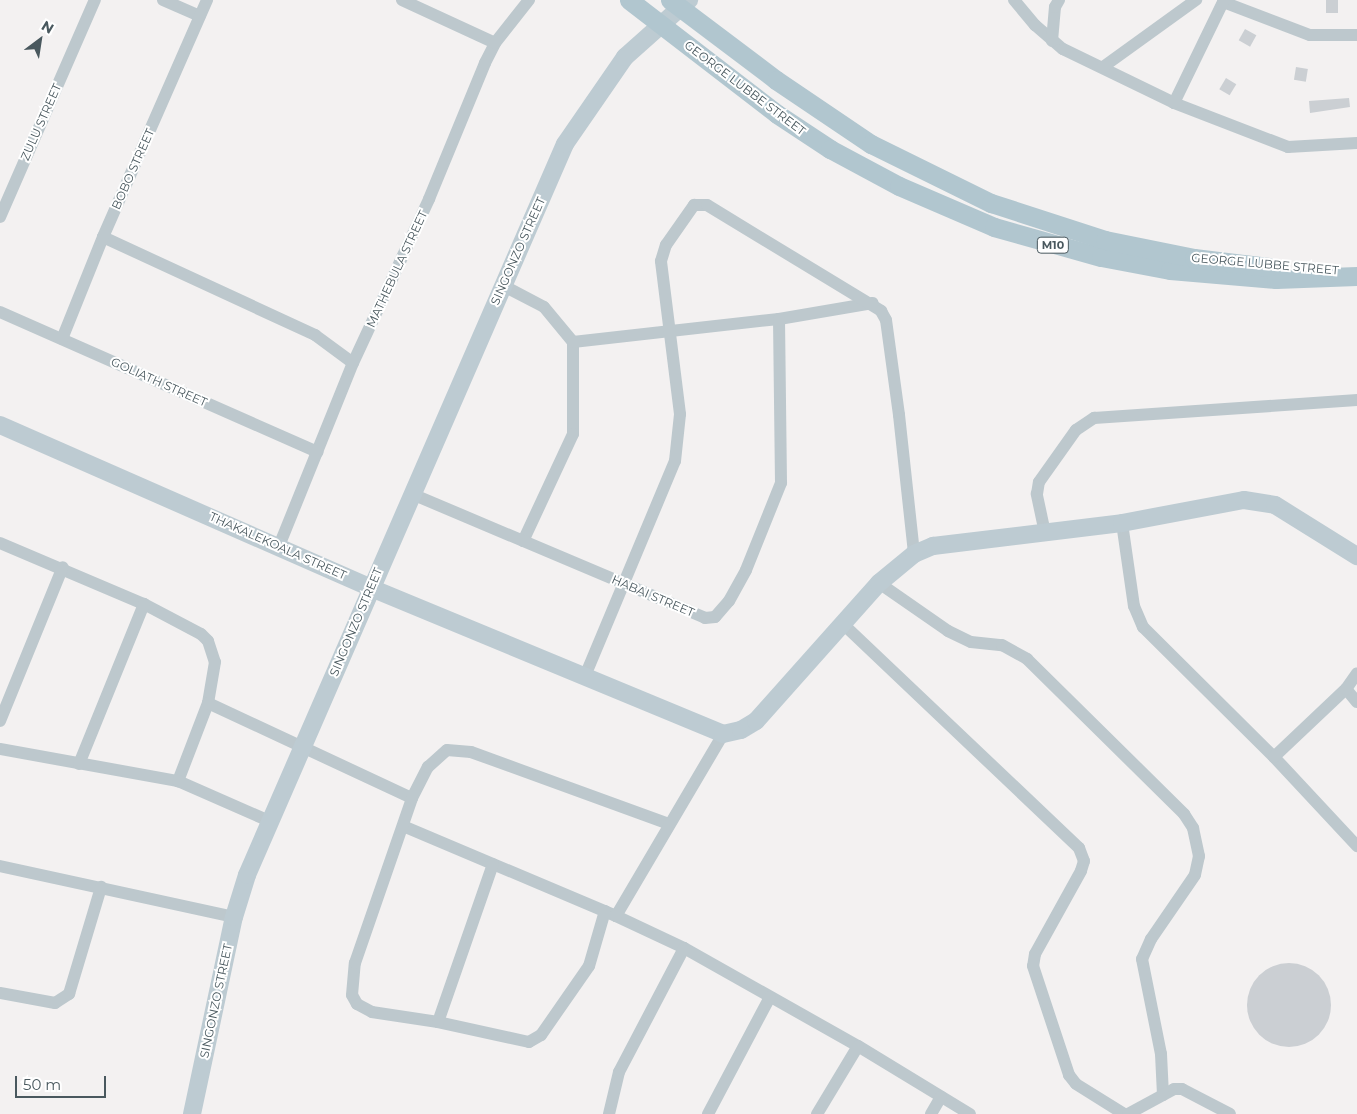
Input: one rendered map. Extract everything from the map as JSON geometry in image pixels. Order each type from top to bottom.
[{"type":"main road","name":"GEORGE LUBBE STREET","points":[[629,0],[777,114],[830,149],[900,186],[994,227],[1101,257],[1170,270],[1276,279],[1357,276]]},
{"type":"main road","name":"GEORGE LUBBE STREET","points":[[677,2],[776,80],[871,144],[991,203],[1106,240],[1194,258],[1357,272]]},
{"type":"street","name":"ZULU STREET","points":[[0,217],[95,0]]},
{"type":"street","points":[[163,0],[200,16]]},
{"type":"street","name":"BOBO STREET","points":[[62,339],[103,237],[207,0]]},
{"type":"street","points":[[402,0],[495,43]]},
{"type":"street","name":"MATHEBULA STREET","points":[[279,546],[353,364],[429,199],[495,43],[530,0]]},
{"type":"street","points":[[1014,0],[1052,41],[1174,103],[1288,148],[1357,143]]},
{"type":"street","points":[[1052,41],[1055,7],[1059,0]]},
{"type":"street","points":[[1103,67],[1196,0]]},
{"type":"street","points":[[1174,103],[1223,1],[1310,35],[1357,35]]},
{"type":"street","name":"SINGONZO STREET","points":[[192,1114],[234,917],[269,821],[502,285],[565,144],[619,64],[656,21],[677,2]]},
{"type":"street","points":[[586,676],[675,461],[680,414],[662,254],[687,212],[700,204],[873,303],[886,320],[914,554]]},
{"type":"street","points":[[103,237],[315,335],[353,364]]},
{"type":"street","points":[[502,285],[544,307],[573,342],[574,434],[523,541]]},
{"type":"street","points":[[573,342],[779,319],[873,303]]},
{"type":"street","name":"GOLIATH STREET","points":[[0,312],[318,452]]},
{"type":"street","name":"HABAI STREET","points":[[412,494],[705,618],[715,617],[729,601],[746,570],[781,482],[779,319]]},
{"type":"street","points":[[1045,533],[1037,494],[1039,482],[1076,430],[1094,418],[1357,400]]},
{"type":"street","name":"THAKALEKOALA STREET","points":[[0,425],[371,588],[723,734]]},
{"type":"street","points":[[670,824],[458,749],[437,756],[412,798],[355,963],[352,995],[357,1004],[372,1012],[438,1022],[518,1043],[535,1040],[569,998],[589,966],[610,914],[670,824],[723,734],[741,730],[768,710],[842,623],[879,584],[914,554],[933,546],[1122,523],[1244,500],[1260,501],[1293,514],[1357,556]]},
{"type":"street","points":[[1122,523],[1134,606],[1143,626],[1274,756],[1357,846]]},
{"type":"street","points":[[0,543],[64,567],[144,604],[201,634],[208,641],[215,662],[208,702],[178,781]]},
{"type":"street","points":[[0,721],[64,567]]},
{"type":"street","points":[[879,584],[948,631],[971,642],[1002,645],[1027,659],[1184,814],[1193,828],[1200,856],[1195,874],[1151,939],[1142,959],[1162,1054],[1162,1095]]},
{"type":"street","points":[[79,764],[144,604]]},
{"type":"street","points":[[842,623],[925,705],[974,745],[1079,848],[1084,861],[1081,871],[1036,954],[1033,966],[1069,1075],[1092,1095],[1124,1114]]},
{"type":"street","points":[[1274,756],[1346,689],[1357,673]]},
{"type":"street","points":[[1346,689],[1357,702]]},
{"type":"street","points":[[208,702],[302,748],[412,798]]},
{"type":"street","points":[[0,749],[178,781],[269,821]]},
{"type":"street","points":[[403,826],[610,914],[684,948],[858,1046],[970,1114]]},
{"type":"street","points":[[438,1022],[493,864]]},
{"type":"street","points":[[0,866],[234,917]]},
{"type":"street","points":[[0,993],[55,1003],[69,994],[101,887]]},
{"type":"street","points":[[609,1114],[619,1072],[684,948]]},
{"type":"street","points":[[708,1114],[770,997]]},
{"type":"street","points":[[817,1114],[858,1046]]},
{"type":"street","points":[[1128,1114],[1162,1095],[1182,1089],[1230,1114]]},
{"type":"street","points":[[931,1114],[942,1097]]},
{"type":"building","points":[[1326,0],[1338,0],[1338,13],[1326,13]]},
{"type":"building","points":[[1245,29],[1256,35],[1250,47],[1239,40]]},
{"type":"building","points":[[1296,67],[1308,69],[1306,82],[1294,80]]},
{"type":"building","points":[[1226,78],[1236,84],[1230,95],[1219,89]]},
{"type":"building","points":[[1349,98],[1350,107],[1310,113],[1309,101]]},
{"type":"building","points":[[1289,963],[1305,966],[1319,975],[1328,989],[1331,1005],[1328,1021],[1319,1035],[1305,1044],[1289,1047],[1273,1044],[1259,1035],[1250,1021],[1247,1005],[1250,989],[1259,975],[1273,966]]}]
